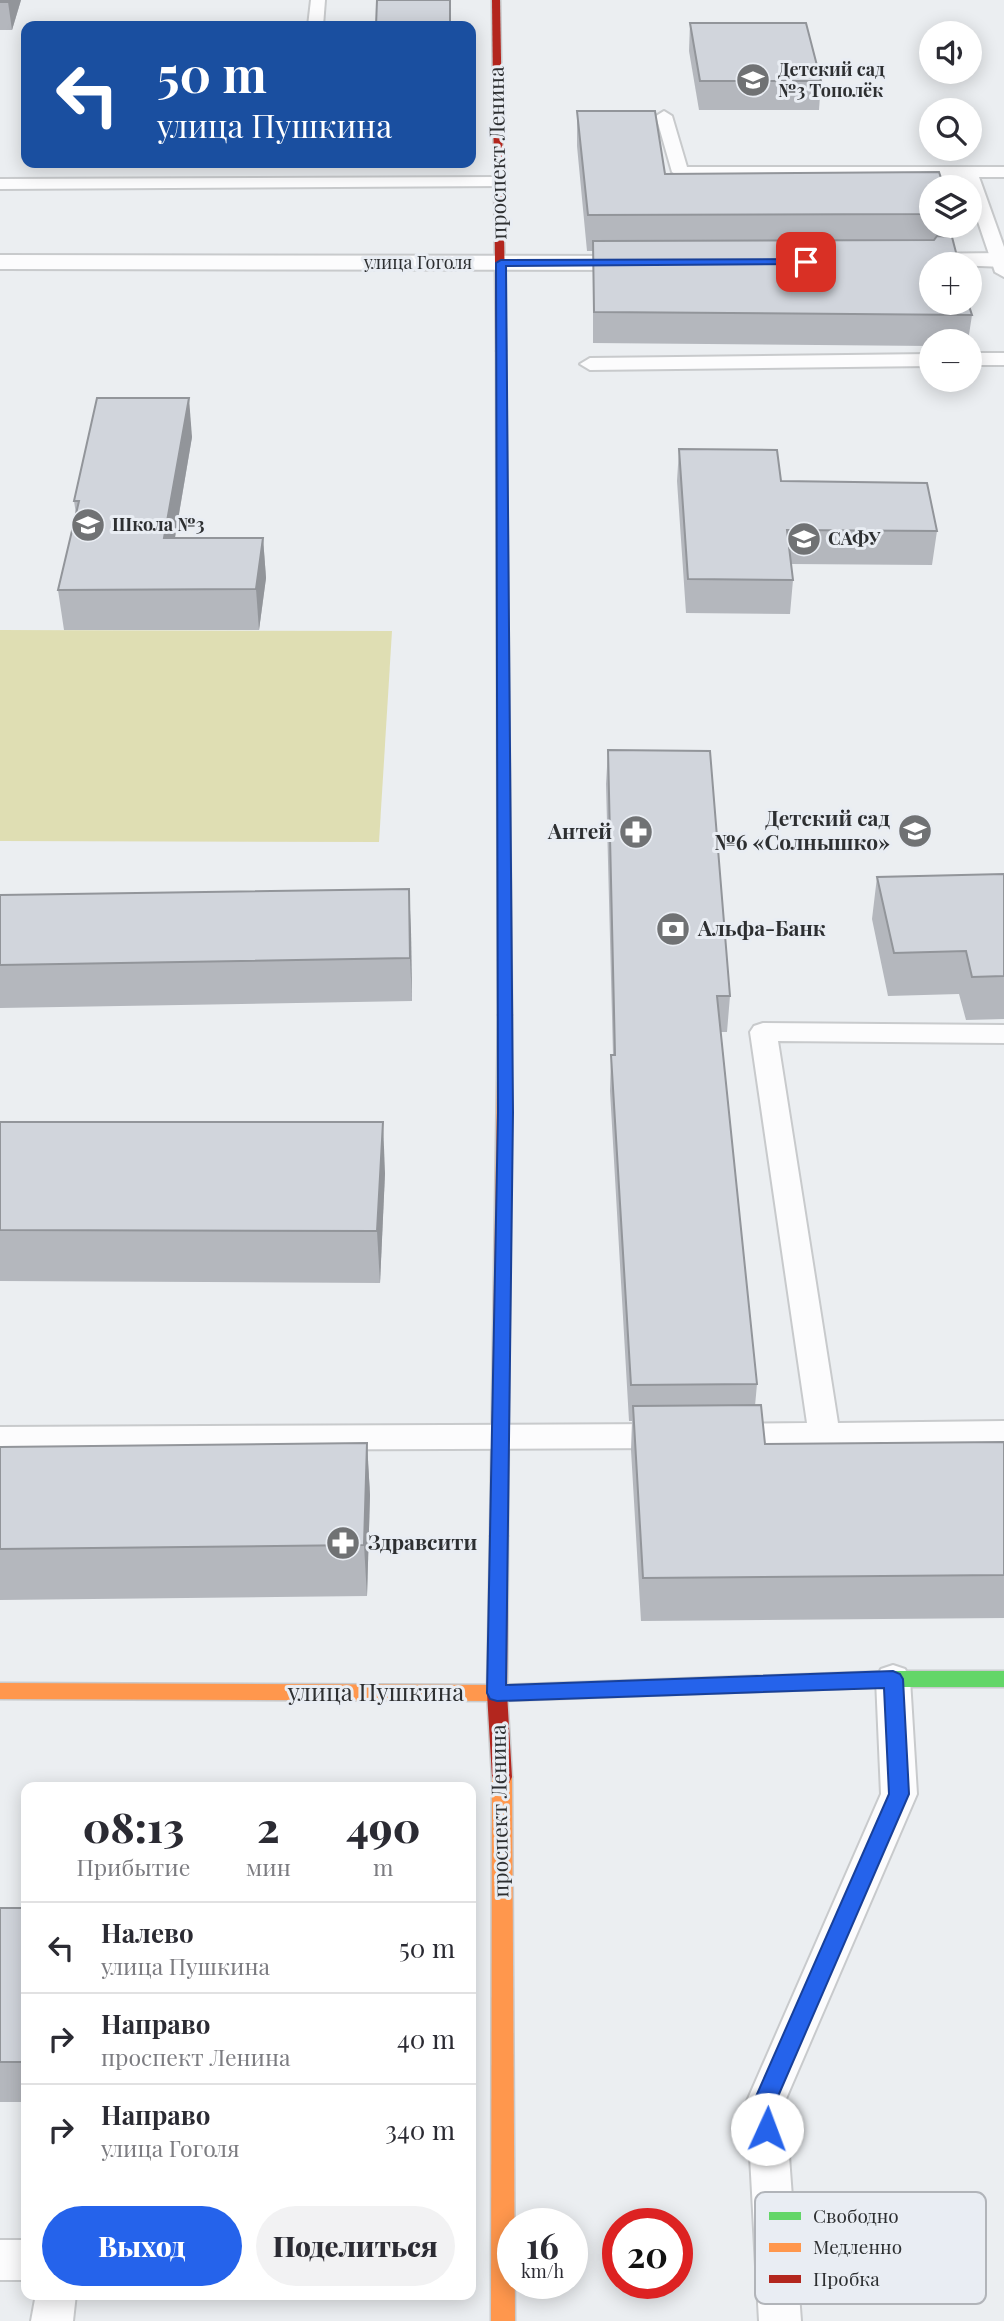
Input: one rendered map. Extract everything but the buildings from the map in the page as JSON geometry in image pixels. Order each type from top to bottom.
[{"type":"street","name":"проспект Ленина","points":[[496,0],[501,263],[505,1112],[497,1693],[503,1795],[503,2321]]},
{"type":"street","points":[[876,261],[1003,264]]},
{"type":"street","name":"улица Гоголя","points":[[0,262],[667,262]]},
{"type":"street","name":"улица Пушкина","points":[[0,1691],[497,1693],[893,1679],[1004,1679]]},
{"type":"lane","points":[[316,21],[318,0]]},
{"type":"lane","points":[[664,116],[680,172],[1004,172]]},
{"type":"lane","points":[[304,183],[305,168]]},
{"type":"lane","points":[[969,172],[1003,264]]},
{"type":"lane","points":[[0,184],[498,182]]},
{"type":"lane","points":[[982,359],[1004,359]]},
{"type":"lane","points":[[590,364],[919,360]]},
{"type":"lane","points":[[824,1435],[763,1032],[1004,1034]]},
{"type":"lane","points":[[0,1439],[1004,1433]]},
{"type":"lane","points":[[771,2192],[765,2101],[899,1794],[893,1679]]},
{"type":"lane","points":[[0,2260],[21,2260]]},
{"type":"lane","points":[[52,2321],[55,2300]]},
{"type":"green space","points":[[0,630],[392,631],[379,842],[0,841]]},
{"type":"traffic: fast","points":[[501,351],[505,1015]]},
{"type":"traffic: fast","points":[[502,1693],[893,1679],[1004,1679]]},
{"type":"traffic: slow","points":[[499,1536],[505,1015]]},
{"type":"traffic: slow","points":[[0,1691],[502,1693]]},
{"type":"traffic: slow","points":[[502,1777],[503,2321]]},
{"type":"traffic: jam","points":[[496,0],[501,351]]},
{"type":"traffic: jam","points":[[499,1536],[497,1693],[502,1777]]},
{"type":"place","name":"Детский сад №3 Тополёк","points":[[753,80]]},
{"type":"place","name":"Школа №3","points":[[88,525]]},
{"type":"place","name":"САФУ","points":[[804,539]]},
{"type":"place","name":"Детский сад №6 «Солнышко»","points":[[915,831]]},
{"type":"place","name":"Антей","points":[[636,832]]},
{"type":"place","name":"Альфа-Банк","points":[[673,929]]},
{"type":"place","name":"Здравсити","points":[[343,1543]]},
{"type":"route","points":[[767,2129],[765,2101],[899,1794],[893,1679],[497,1693],[505,1112],[501,263],[806,262]]}]
